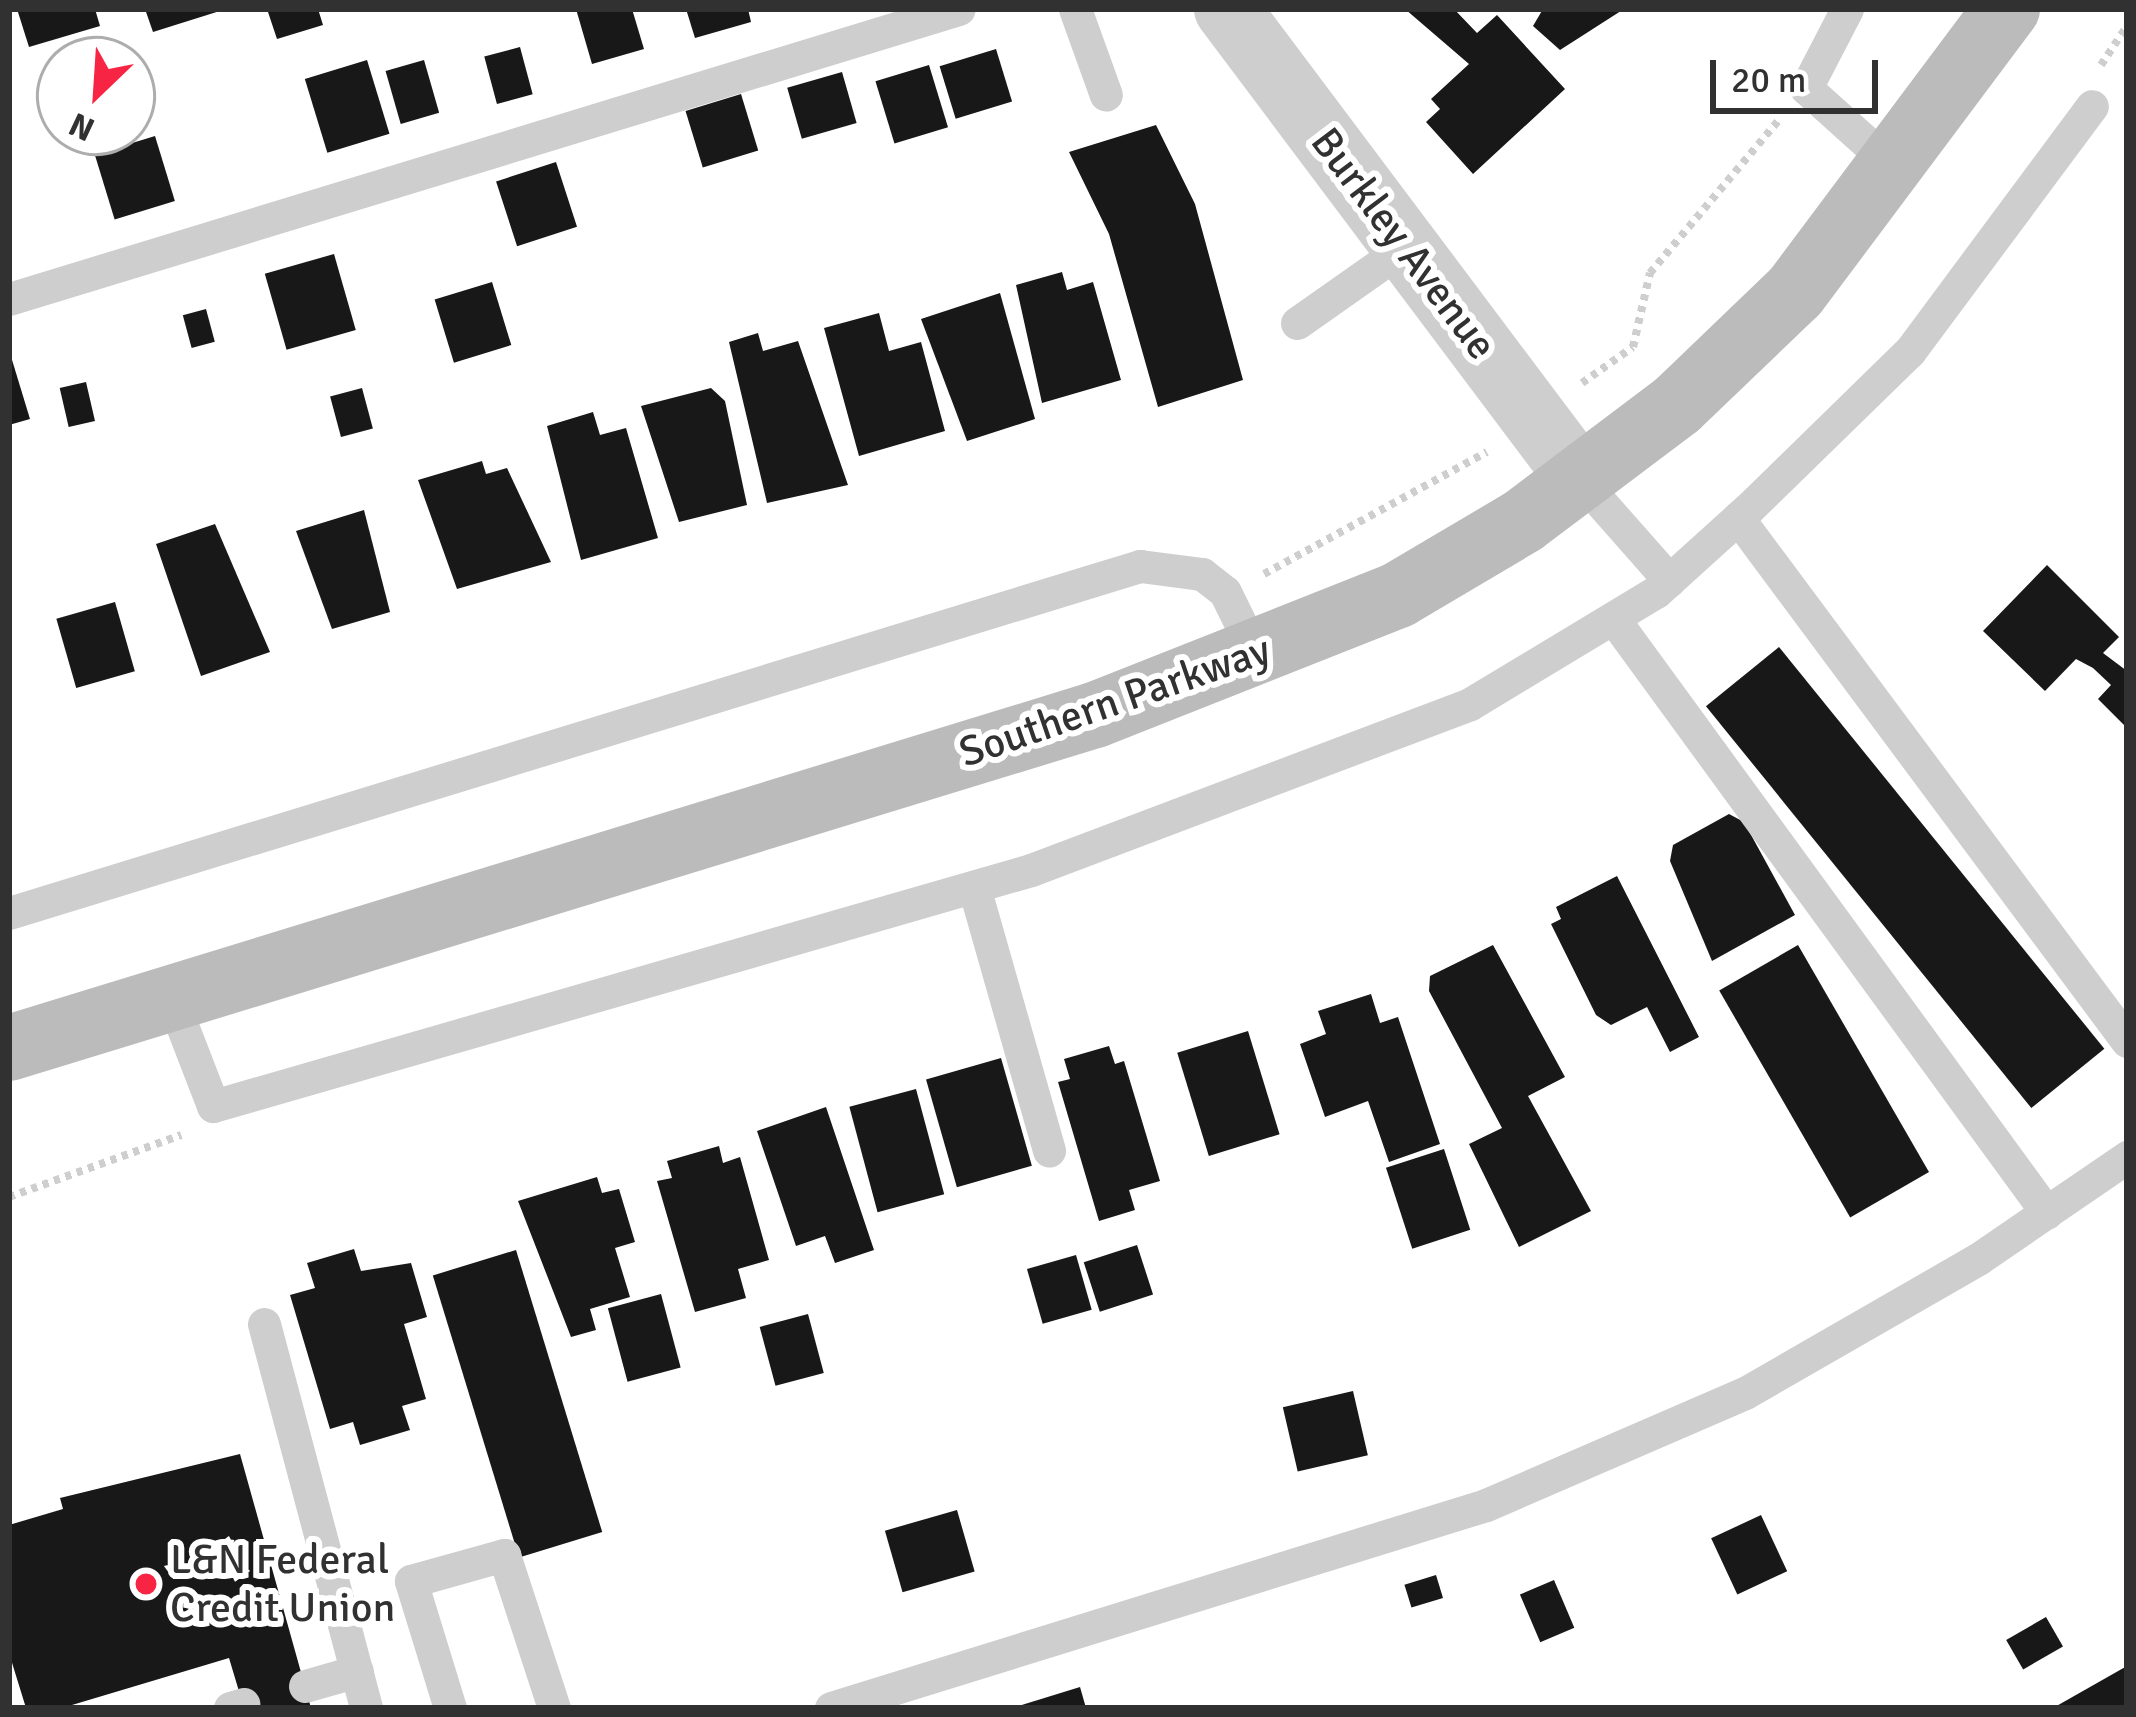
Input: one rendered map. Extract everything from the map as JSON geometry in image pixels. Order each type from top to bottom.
[{"type":"main road","name":"Southern Parkway","points":[[9,1048],[1257,657],[1398,595],[1580,478],[1677,405],[1795,292],[1895,169],[2007,9]]},
{"type":"street","name":"Burkley Avenue","points":[[1227,9],[1580,478]]},
{"type":"lane","points":[[9,299],[959,9]]},
{"type":"lane","points":[[1075,9],[1106,95]]},
{"type":"lane","points":[[1847,9],[1806,88],[1895,169]]},
{"type":"lane","points":[[171,998],[212,1106],[974,887],[1470,704],[1670,580],[1738,518],[1910,351],[2092,106]]},
{"type":"lane","points":[[1297,323],[1406,247]]},
{"type":"lane","points":[[1580,478],[1670,580]]},
{"type":"lane","points":[[1738,518],[2127,1042]]},
{"type":"lane","points":[[9,913],[1085,580],[1174,565],[1225,592],[1257,657]]},
{"type":"lane","points":[[1613,618],[2047,1213]]},
{"type":"lane","points":[[974,887],[1048,1151]]},
{"type":"lane","points":[[831,1708],[1486,1505],[1745,1393],[2047,1213],[2127,1156]]},
{"type":"lane","points":[[264,1324],[366,1708]]},
{"type":"lane","points":[[450,1708],[411,1581],[504,1555],[554,1708]]},
{"type":"lane","points":[[304,1686],[357,1671]]},
{"type":"path","points":[[1225,592],[1400,508],[1633,346],[1650,273],[1806,88]]},
{"type":"path","points":[[9,1197],[171,1145],[212,1106]]},
{"type":"building","points":[[17,9],[95,9],[100,26],[66,36],[36,36],[36,45],[29,47]]},
{"type":"building","points":[[145,9],[223,9],[223,10],[153,32]]},
{"type":"building","points":[[267,9],[318,9],[323,25],[277,39]]},
{"type":"building","points":[[576,9],[632,9],[644,49],[592,64]]},
{"type":"building","points":[[686,9],[748,9],[751,22],[695,38]]},
{"type":"building","points":[[1405,9],[1454,9],[1477,33],[1497,15],[1565,89],[1473,174],[1426,122],[1440,109],[1431,99],[1469,64]]},
{"type":"building","points":[[1543,9],[1624,9],[1560,50],[1533,26]]},
{"type":"building","points":[[520,47],[533,94],[497,104],[484,57]]},
{"type":"building","points":[[996,49],[1012,102],[956,119],[940,66]]},
{"type":"building","points":[[367,60],[390,134],[327,153],[305,79]]},
{"type":"building","points":[[424,60],[439,113],[401,124],[386,71]]},
{"type":"building","points":[[929,65],[948,127],[894,144],[875,81]]},
{"type":"building","points":[[842,72],[857,123],[802,139],[787,88]]},
{"type":"building","points":[[741,94],[758,150],[703,167],[686,111]]},
{"type":"building","points":[[1156,125],[1195,204],[1243,380],[1158,407],[1109,234],[1069,152]]},
{"type":"building","points":[[156,139],[175,201],[115,219],[95,156],[156,156]]},
{"type":"building","points":[[556,162],[577,227],[517,246],[496,181]]},
{"type":"building","points":[[334,254],[356,330],[287,350],[265,274]]},
{"type":"building","points":[[1062,272],[1067,290],[1093,282],[1121,380],[1042,403],[1016,285]]},
{"type":"building","points":[[492,282],[511,345],[454,363],[435,300]]},
{"type":"building","points":[[1000,293],[1035,419],[967,441],[921,319]]},
{"type":"building","points":[[206,309],[215,342],[192,348],[183,315]]},
{"type":"building","points":[[879,313],[889,351],[921,342],[945,431],[859,456],[824,328]]},
{"type":"building","points":[[758,333],[763,351],[798,341],[848,485],[767,503],[729,342]]},
{"type":"building","points":[[9,350],[30,419],[9,425]]},
{"type":"building","points":[[86,382],[95,421],[69,427],[60,388]]},
{"type":"building","points":[[362,388],[373,429],[341,437],[330,397]]},
{"type":"building","points":[[711,388],[725,401],[747,505],[679,522],[641,406]]},
{"type":"building","points":[[593,412],[600,435],[626,428],[658,538],[581,560],[547,426]]},
{"type":"building","points":[[482,461],[486,474],[507,468],[551,562],[457,589],[418,480]]},
{"type":"building","points":[[364,510],[390,612],[332,629],[296,531]]},
{"type":"building","points":[[215,524],[270,652],[201,676],[156,544]]},
{"type":"building","points":[[2047,565],[2119,637],[2103,653],[2127,671],[2127,728],[2098,699],[2111,685],[2093,668],[2076,659],[2045,691],[1983,631]]},
{"type":"building","points":[[115,602],[135,671],[76,688],[56,619]]},
{"type":"building","points":[[1779,647],[2104,1049],[2031,1108],[1706,706]]},
{"type":"building","points":[[1729,814],[1744,822],[1795,915],[1712,961],[1670,861],[1673,845]]},
{"type":"building","points":[[1617,876],[1699,1037],[1670,1052],[1647,1007],[1611,1025],[1596,1015],[1551,924],[1561,919],[1556,907]]},
{"type":"building","points":[[1493,945],[1565,1077],[1528,1096],[1591,1211],[1519,1247],[1469,1144],[1502,1128],[1429,991],[1430,976]]},
{"type":"building","points":[[1798,945],[1929,1172],[1850,1217],[1719,990]]},
{"type":"building","points":[[1371,994],[1380,1023],[1398,1017],[1440,1144],[1389,1162],[1368,1101],[1325,1117],[1300,1044],[1326,1034],[1318,1011]]},
{"type":"building","points":[[1248,1031],[1280,1134],[1209,1156],[1177,1053]]},
{"type":"building","points":[[1109,1046],[1115,1064],[1124,1061],[1160,1181],[1129,1190],[1135,1210],[1099,1221],[1058,1082],[1070,1079],[1064,1059]]},
{"type":"building","points":[[1001,1058],[1032,1166],[957,1187],[926,1079]]},
{"type":"building","points":[[916,1089],[944,1194],[878,1212],[849,1107]]},
{"type":"building","points":[[826,1107],[874,1250],[835,1263],[825,1236],[796,1246],[757,1131]]},
{"type":"building","points":[[719,1146],[723,1163],[740,1157],[769,1260],[738,1269],[746,1298],[695,1312],[657,1181],[672,1178],[667,1161]]},
{"type":"building","points":[[1444,1149],[1470,1230],[1412,1249],[1386,1168]]},
{"type":"building","points":[[597,1177],[602,1193],[619,1189],[635,1242],[615,1248],[630,1297],[590,1309],[596,1330],[571,1337],[518,1201]]},
{"type":"building","points":[[1137,1245],[1153,1294],[1100,1312],[1084,1262]]},
{"type":"building","points":[[354,1249],[361,1271],[411,1263],[427,1317],[404,1324],[426,1399],[402,1406],[410,1430],[360,1445],[353,1422],[330,1429],[290,1295],[315,1288],[307,1263]]},
{"type":"building","points":[[516,1250],[602,1532],[519,1558],[433,1275]]},
{"type":"building","points":[[1076,1255],[1092,1310],[1043,1324],[1027,1269]]},
{"type":"building","points":[[661,1294],[681,1367],[628,1382],[608,1308]]},
{"type":"building","points":[[808,1314],[824,1373],[775,1386],[760,1327]]},
{"type":"building","points":[[1353,1391],[1368,1455],[1298,1472],[1283,1407]]},
{"type":"building","name":"L&N Federal Credit Union","points":[[240,1454],[311,1708],[244,1708],[229,1658],[62,1708],[26,1708],[9,1653],[9,1525],[63,1509],[60,1498]]},
{"type":"building","points":[[957,1510],[975,1572],[903,1592],[885,1531]]},
{"type":"building","points":[[1761,1515],[1787,1571],[1737,1594],[1711,1538]]},
{"type":"building","points":[[1436,1575],[1443,1598],[1411,1608],[1404,1585]]},
{"type":"building","points":[[1554,1580],[1574,1628],[1540,1642],[1520,1594]]},
{"type":"building","points":[[2046,1617],[2063,1646],[2023,1669],[2006,1640]]},
{"type":"building","points":[[2127,1666],[2127,1708],[2053,1708]]},
{"type":"building","points":[[1080,1687],[1086,1708],[1015,1708],[1015,1707]]},
{"type":"place","name":"L&N Federal Credit Union","points":[[146,1584]]}]
